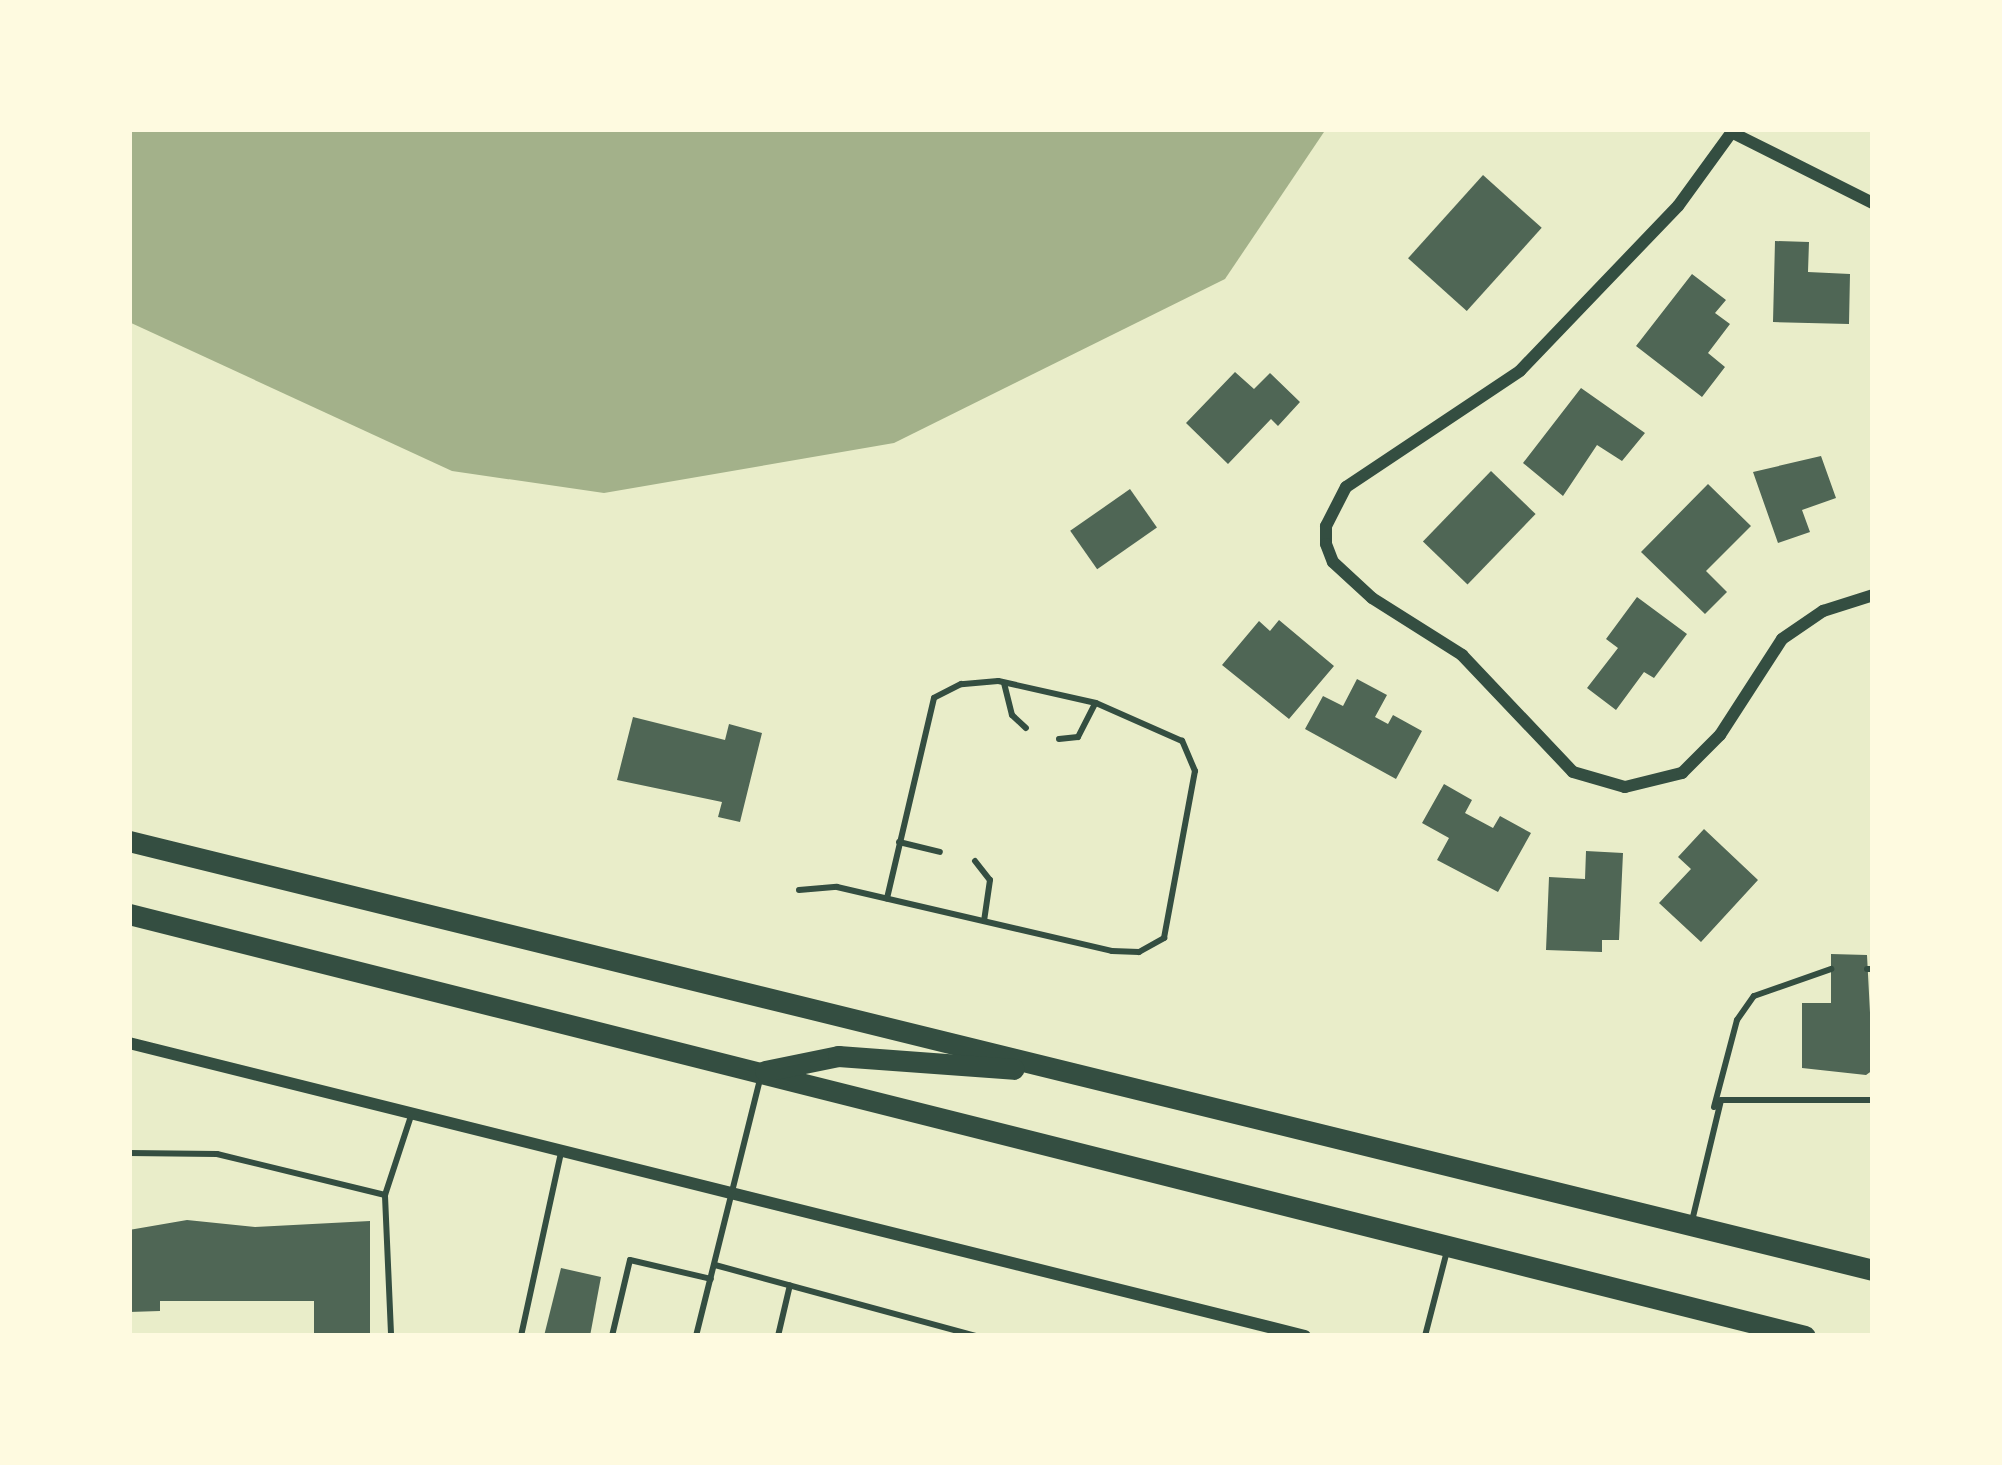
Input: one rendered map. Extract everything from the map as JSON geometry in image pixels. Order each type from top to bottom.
[{"type":"main road","points":[[129,841],[1873,1270]]},
{"type":"main road","points":[[129,914],[1805,1336]]},
{"type":"main road","points":[[761,1072],[838,1056],[1074,1073]]},
{"type":"street","points":[[1873,203],[1733,131],[1678,206],[1520,371],[1346,487],[1326,526],[1333,562],[1372,598],[1462,655],[1573,772],[1625,787],[1682,773],[1720,735],[1782,639],[1822,611],[1873,595]]},
{"type":"street","points":[[129,1043],[1305,1336]]},
{"type":"lane","points":[[1004,683],[1012,715],[1026,728]]},
{"type":"lane","points":[[799,890],[837,887],[1112,951],[1139,952],[1164,938],[1195,771],[1182,741],[1096,703],[1004,683],[961,684],[934,698],[887,898]]},
{"type":"lane","points":[[1059,739],[1078,737],[1096,703]]},
{"type":"lane","points":[[899,842],[940,852]]},
{"type":"lane","points":[[975,861],[990,880],[985,921]]},
{"type":"lane","points":[[1691,1225],[1714,1107],[1738,1020],[1754,996],[1831,969]]},
{"type":"lane","points":[[696,1336],[761,1072]]},
{"type":"lane","points":[[1714,1107],[1737,1097],[1873,1100]]},
{"type":"lane","points":[[391,1336],[385,1195],[412,1112]]},
{"type":"lane","points":[[521,1336],[562,1149]]},
{"type":"lane","points":[[129,1153],[217,1154],[385,1195]]},
{"type":"lane","points":[[1425,1336],[1448,1247]]},
{"type":"lane","points":[[612,1336],[631,1260],[711,1279]]},
{"type":"lane","points":[[715,1265],[945,1332],[976,1336]]},
{"type":"lane","points":[[778,1336],[790,1285]]},
{"type":"shaded area","points":[[129,129],[1326,129],[1225,279],[894,443],[604,493],[452,471],[129,322]]},
{"type":"building","points":[[1483,175],[1542,228],[1467,311],[1408,258]]},
{"type":"building","points":[[1775,241],[1809,242],[1808,272],[1850,274],[1849,324],[1773,322]]},
{"type":"building","points":[[1692,274],[1726,300],[1715,313],[1730,324],[1708,353],[1725,367],[1702,397],[1636,346]]},
{"type":"building","points":[[1235,372],[1254,389],[1270,373],[1300,402],[1278,426],[1271,419],[1228,464],[1186,423]]},
{"type":"building","points":[[1581,388],[1645,433],[1622,461],[1597,445],[1563,496],[1523,463]]},
{"type":"building","points":[[1821,456],[1836,498],[1802,510],[1810,532],[1778,543],[1753,472]]},
{"type":"building","points":[[1491,471],[1536,514],[1468,585],[1423,541]]},
{"type":"building","points":[[1708,484],[1751,526],[1706,571],[1727,592],[1705,614],[1641,552]]},
{"type":"building","points":[[1130,489],[1157,528],[1097,569],[1070,531]]},
{"type":"building","points":[[1637,597],[1687,634],[1654,678],[1644,672],[1616,710],[1587,688],[1618,648],[1606,639]]},
{"type":"building","points":[[1279,620],[1334,666],[1289,719],[1222,665],[1259,621],[1270,631]]},
{"type":"building","points":[[1357,679],[1387,695],[1375,717],[1388,724],[1393,715],[1422,731],[1396,779],[1305,729],[1323,696],[1343,706]]},
{"type":"building","points":[[633,717],[725,740],[729,724],[762,733],[740,822],[718,817],[722,802],[617,780]]},
{"type":"building","points":[[1444,784],[1472,800],[1465,813],[1493,828],[1500,816],[1531,833],[1498,892],[1437,860],[1449,838],[1422,823]]},
{"type":"building","points":[[1704,829],[1758,880],[1701,942],[1659,903],[1691,869],[1678,857]]},
{"type":"building","points":[[1586,851],[1623,853],[1619,940],[1602,940],[1602,952],[1546,950],[1549,877],[1585,879]]},
{"type":"building","points":[[1831,954],[1867,955],[1873,1070],[1866,1075],[1802,1068],[1802,1003],[1831,1003]]},
{"type":"building","points":[[187,1220],[255,1227],[370,1221],[370,1336],[314,1336],[314,1301],[160,1301],[160,1311],[129,1312],[129,1230]]},
{"type":"building","points":[[561,1268],[601,1277],[590,1336],[544,1336]]}]
